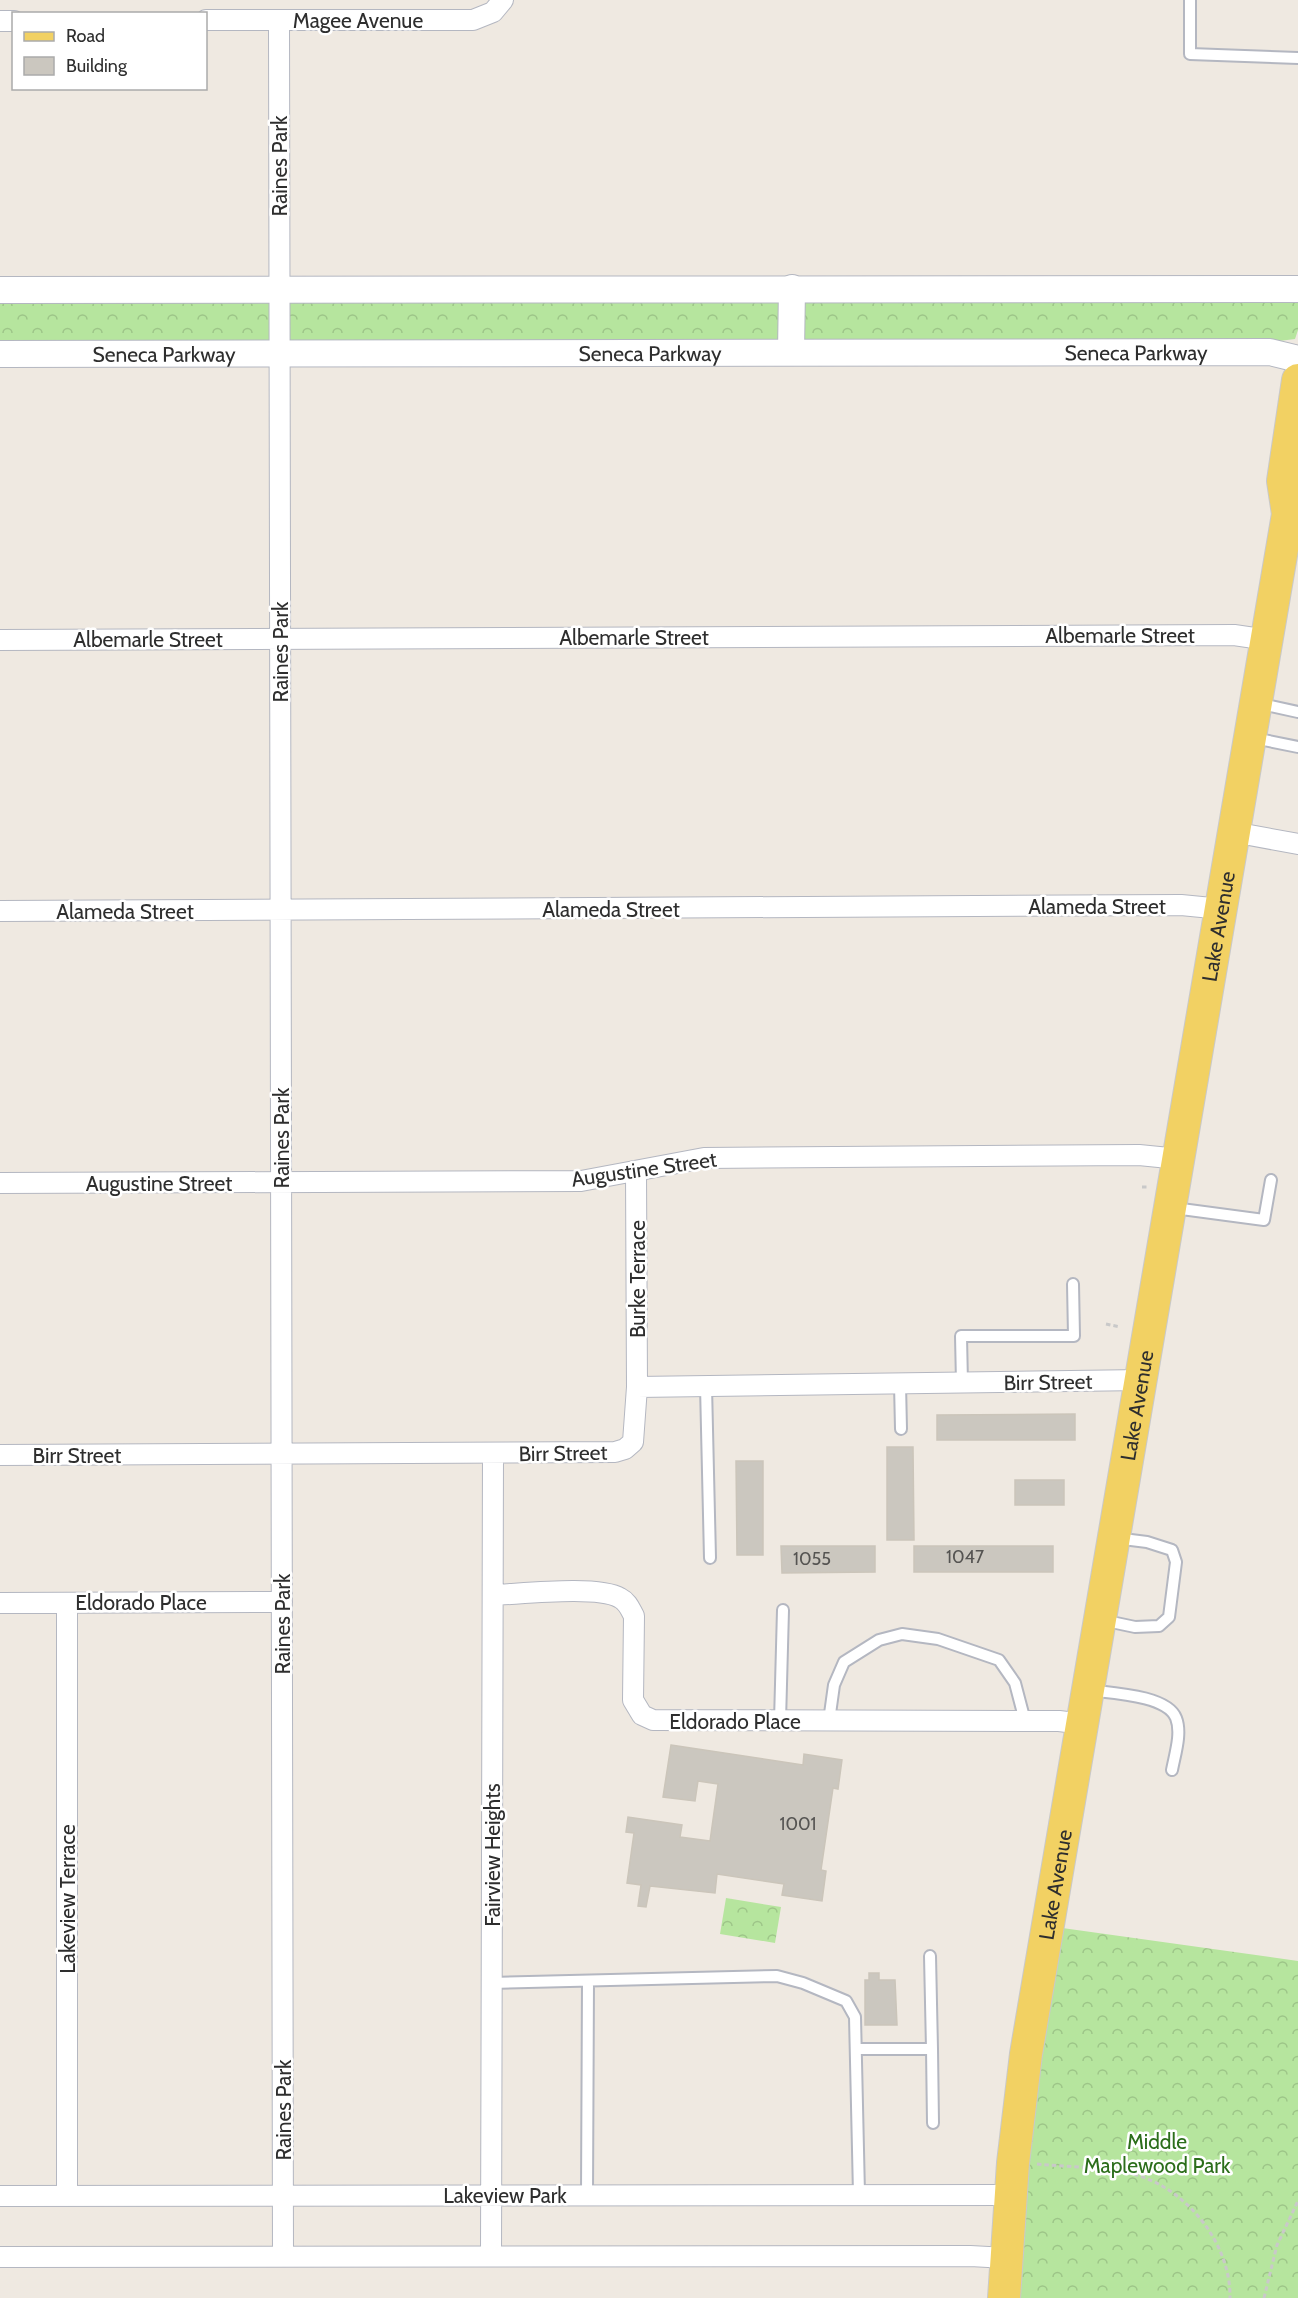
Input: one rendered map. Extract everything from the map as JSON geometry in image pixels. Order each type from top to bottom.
[{"type":"main road","name":"Lake Avenue","points":[[1004,2298],[1011,2195],[1026,2054],[1143,1380],[1160,1197],[1179,1159],[1256,703],[1295,510],[1283,481],[1298,380]]},
{"type":"street","name":"Magee Avenue","points":[[207,20],[473,20],[493,12],[503,0]]},
{"type":"street","name":"Raines Park","points":[[279,20],[283,2256]]},
{"type":"street","points":[[791,352],[792,288]]},
{"type":"street","points":[[0,290],[1298,289]]},
{"type":"street","name":"Seneca Parkway","points":[[0,354],[1270,352],[1298,359]]},
{"type":"street","name":"Albemarle Street","points":[[0,640],[1234,635],[1268,640]]},
{"type":"street","points":[[1233,832],[1298,844]]},
{"type":"street","name":"Alameda Street","points":[[0,911],[280,912],[1169,905],[1221,909]]},
{"type":"street","name":"Augustine Street","points":[[0,1183],[581,1181],[705,1158],[1139,1155],[1179,1159]]},
{"type":"street","name":"Burke Terrace","points":[[636,1172],[638,1387]]},
{"type":"street","name":"Birr Street","points":[[0,1455],[615,1452],[625,1449],[633,1442],[638,1387],[1143,1380]]},
{"type":"street","name":"Fairview Heights","points":[[491,2256],[493,1454]]},
{"type":"street","name":"Eldorado Place","points":[[493,1595],[590,1592],[620,1597],[628,1604],[634,1616],[633,1700],[642,1715],[663,1721],[1025,1721],[1083,1724]]},
{"type":"street","name":"Eldorado Place","points":[[0,1603],[282,1602]]},
{"type":"street","name":"Lakeview Terrace","points":[[67,1603],[68,2195]]},
{"type":"street","name":"Lakeview Park","points":[[0,2196],[1011,2195]]},
{"type":"street","points":[[0,2257],[970,2256],[1007,2259]]},
{"type":"lane","points":[[1190,0],[1190,54],[1298,58]]},
{"type":"lane","points":[[1256,703],[1298,711]]},
{"type":"lane","points":[[1250,738],[1298,747]]},
{"type":"lane","points":[[1160,1197],[1264,1220],[1271,1180]]},
{"type":"lane","points":[[962,1383],[961,1336],[1074,1336],[1073,1284]]},
{"type":"lane","points":[[900,1384],[901,1429]]},
{"type":"lane","points":[[706,1386],[710,1558]]},
{"type":"lane","points":[[1102,1620],[1135,1627],[1159,1626],[1169,1617],[1176,1562],[1172,1550],[1147,1542],[1115,1538]]},
{"type":"lane","points":[[780,1721],[783,1610]]},
{"type":"lane","points":[[829,1721],[834,1685],[844,1662],[879,1640],[902,1634],[938,1639],[999,1660],[1015,1683],[1025,1721]]},
{"type":"lane","points":[[1089,1690],[1152,1700],[1168,1708],[1176,1718],[1178,1734],[1172,1770]]},
{"type":"lane","points":[[930,1956],[933,2123]]},
{"type":"lane","points":[[491,1983],[777,1976],[803,1983],[846,2001],[855,2017],[859,2194]]},
{"type":"lane","points":[[587,2194],[588,1982]]},
{"type":"lane","points":[[856,2049],[932,2049]]},
{"type":"path","points":[[1142,1187],[1160,1197]]},
{"type":"path","points":[[1106,1324],[1120,1327]]},
{"type":"path","points":[[1035,2163],[1129,2173],[1172,2192],[1194,2212],[1218,2247],[1227,2271],[1230,2298]]},
{"type":"path","points":[[1264,2298],[1277,2245],[1298,2200]]},
{"type":"green space","points":[[0,298],[1298,299],[1298,330],[1295,339],[1271,342],[0,345]]},
{"type":"green space","points":[[726,1898],[781,1907],[775,1943],[720,1934]]},
{"type":"green space","name":"Middle Maplewood Park","points":[[1048,1926],[1298,1961],[1298,2298],[1003,2298]]},
{"type":"building","points":[[1075,1414],[1075,1440],[937,1440],[937,1415]]},
{"type":"building","points":[[887,1447],[913,1447],[914,1540],[887,1540]]},
{"type":"building","points":[[736,1461],[763,1461],[763,1555],[737,1555]]},
{"type":"building","points":[[1015,1480],[1064,1480],[1064,1505],[1015,1505]]},
{"type":"building","points":[[781,1546],[875,1546],[875,1572],[782,1573]]},
{"type":"building","points":[[914,1546],[1053,1546],[1053,1572],[914,1572]]},
{"type":"building","points":[[671,1745],[803,1765],[804,1754],[842,1760],[838,1789],[833,1788],[821,1870],[826,1871],[822,1901],[782,1895],[784,1884],[717,1874],[715,1893],[650,1886],[646,1907],[638,1906],[641,1885],[627,1883],[634,1833],[626,1832],[628,1817],[682,1825],[680,1837],[710,1841],[718,1784],[698,1781],[695,1801],[663,1797]]},
{"type":"building","points":[[869,1973],[879,1973],[879,1980],[895,1980],[897,2025],[865,2025],[865,1980],[869,1980]]}]
